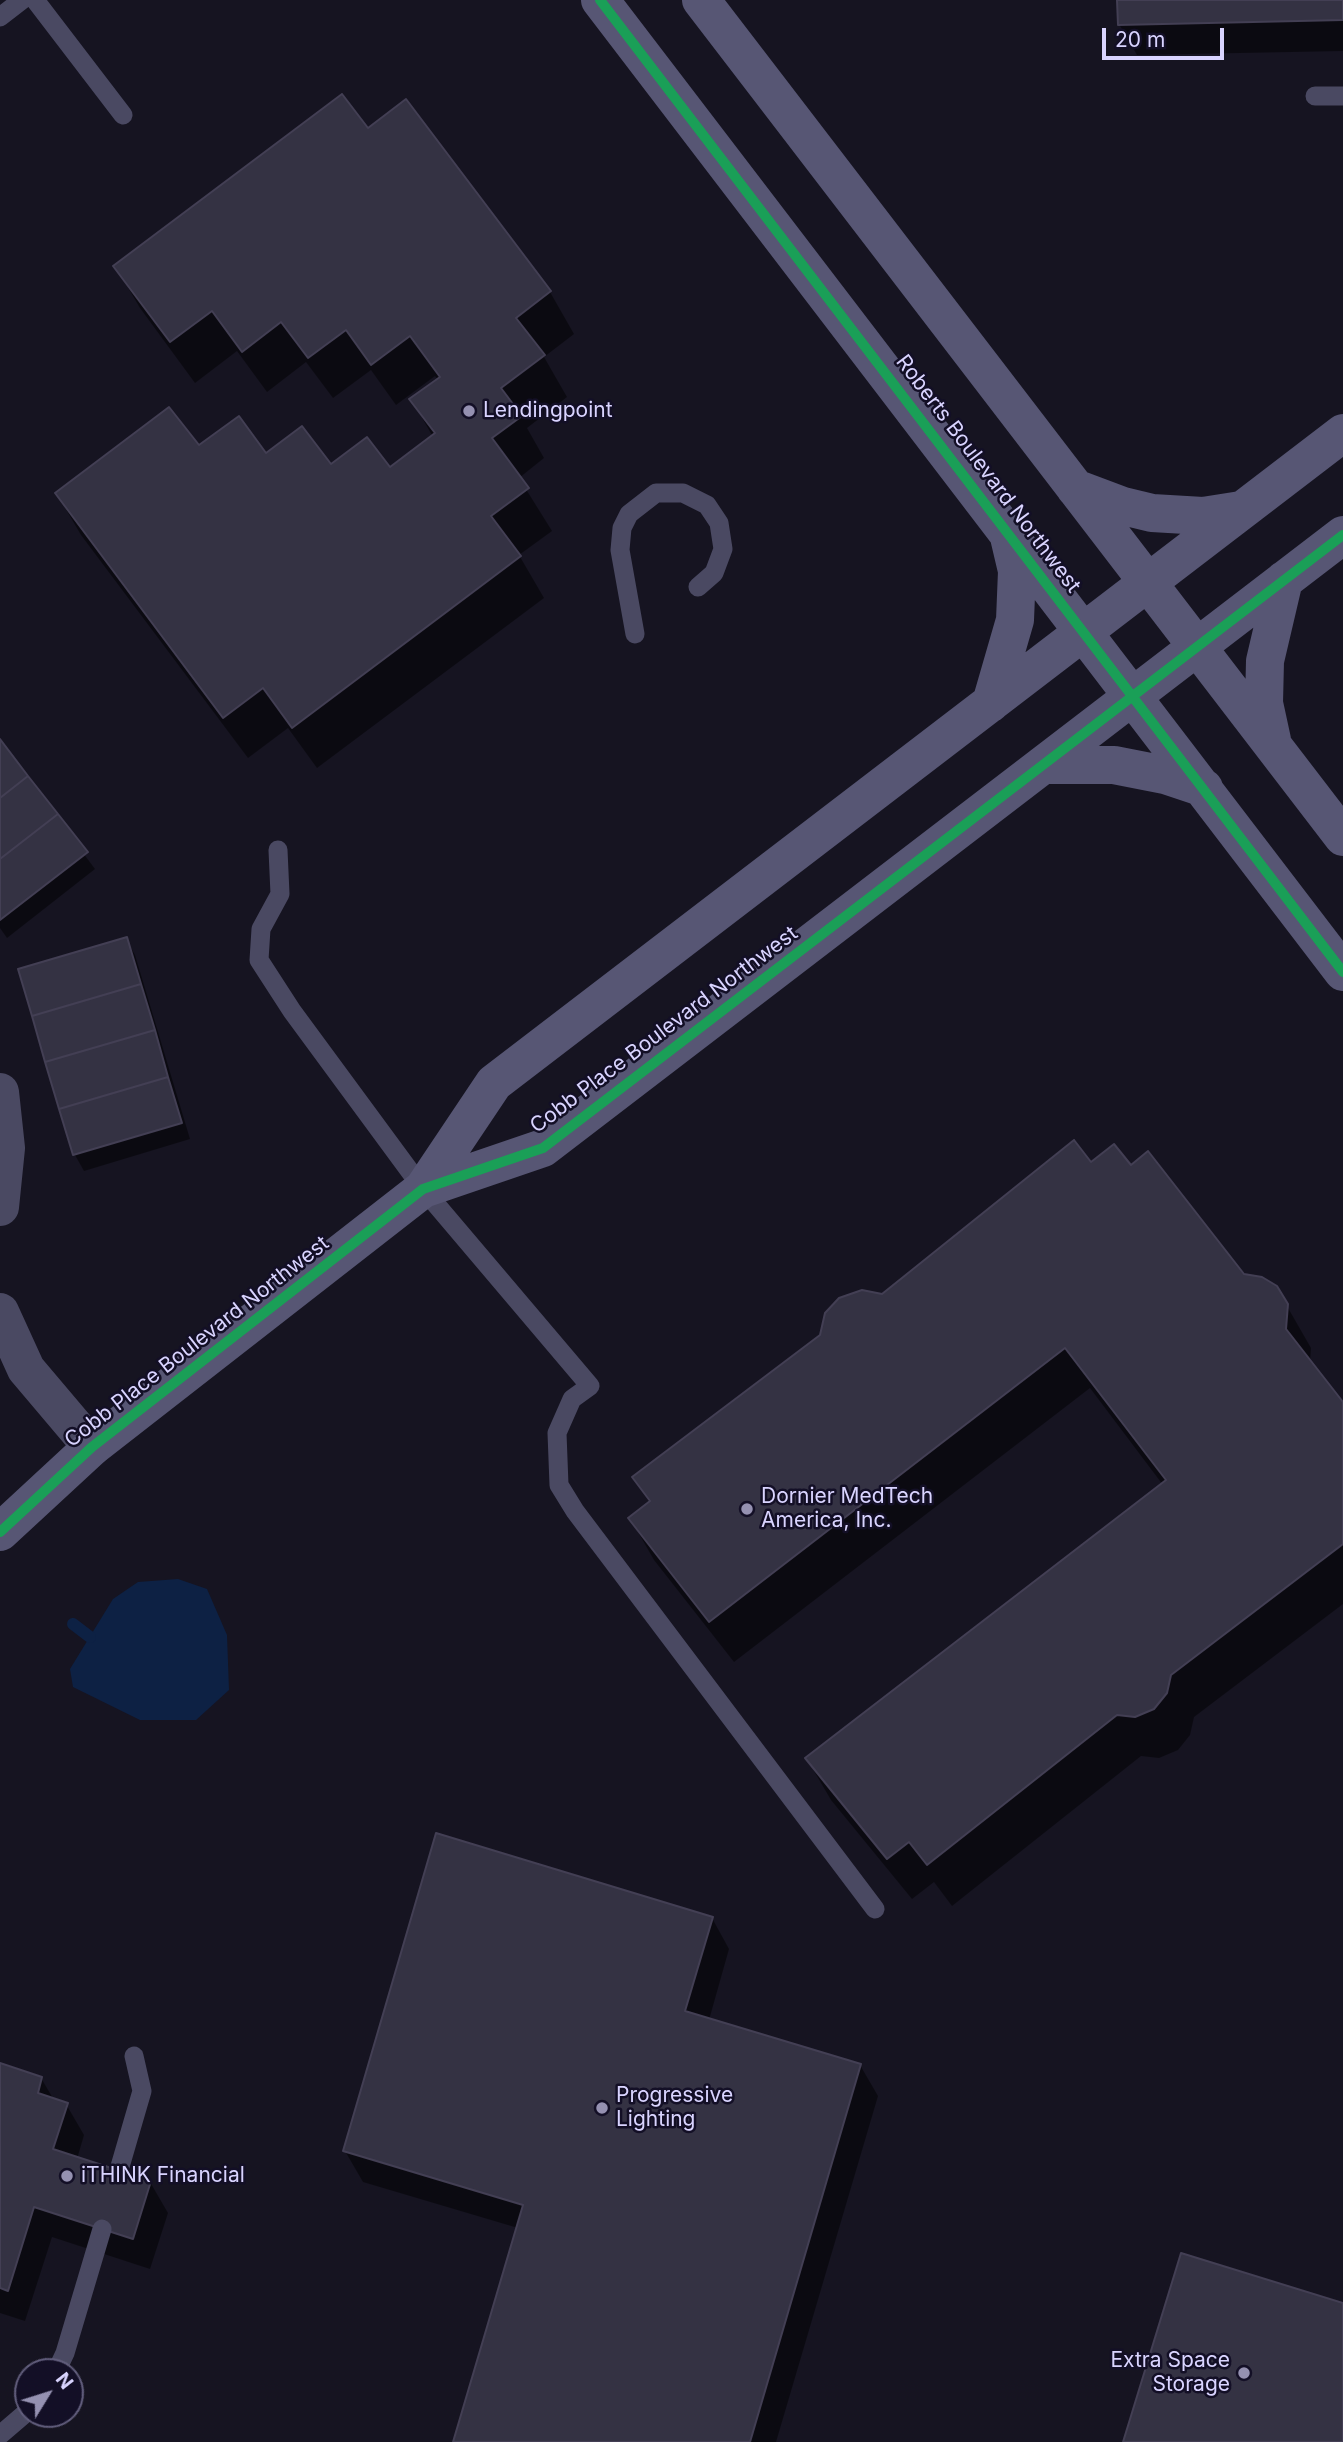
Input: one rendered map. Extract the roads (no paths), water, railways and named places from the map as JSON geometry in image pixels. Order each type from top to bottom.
[{"type":"street","name":"Roberts Boulevard Northwest","points":[[600,0],[1343,972]]},
{"type":"street","points":[[701,0],[1343,837]]},
{"type":"street","name":"Cobb Place Boulevard Northwest","points":[[0,1532],[92,1447],[424,1189],[494,1083],[1343,433]]},
{"type":"street","points":[[1075,488],[1123,506],[1152,513],[1203,516],[1243,510]]},
{"type":"street","points":[[991,703],[1009,646],[1017,594],[1014,552],[1007,531]]},
{"type":"street","name":"Cobb Place Boulevard Northwest","points":[[424,1189],[543,1148],[1343,535]]},
{"type":"street","points":[[1273,745],[1263,682],[1269,636],[1284,580]]},
{"type":"street","points":[[1043,765],[1114,765],[1165,775],[1203,788]]},
{"type":"street","points":[[0,1092],[6,1149],[0,1207]]},
{"type":"street","points":[[0,1312],[26,1369],[92,1447]]},
{"type":"lane","points":[[0,17],[22,0]]},
{"type":"lane","points":[[35,0],[123,115]]},
{"type":"lane","points":[[1315,96],[1343,96]]},
{"type":"lane","points":[[635,634],[620,550],[622,528],[629,514],[656,494],[683,492],[707,506],[719,523],[723,549],[714,573],[698,587]]},
{"type":"lane","points":[[278,850],[279,894],[261,929],[259,960],[292,1012],[424,1189],[590,1385],[572,1399],[557,1433],[559,1486],[575,1511],[875,1909]]},
{"type":"lane","points":[[119,2170],[142,2091],[134,2056]]},
{"type":"lane","points":[[62,2358],[102,2229]]},
{"type":"lane","points":[[0,2435],[14,2423]]},
{"type":"water","points":[[178,1579],[207,1589],[227,1635],[229,1690],[196,1720],[140,1720],[73,1687],[70,1669],[113,1599],[138,1582]]},
{"type":"waterway","points":[[73,1624],[90,1637]]},
{"type":"place","name":"Lendingpoint","points":[[469,411]]},
{"type":"place","name":"Dornier MedTech America, Inc.","points":[[747,1509]]},
{"type":"place","name":"Progressive Lighting","points":[[602,2108]]},
{"type":"place","name":"iTHINK Financial","points":[[67,2176]]},
{"type":"place","name":"Extra Space Storage","points":[[1244,2373]]}]
